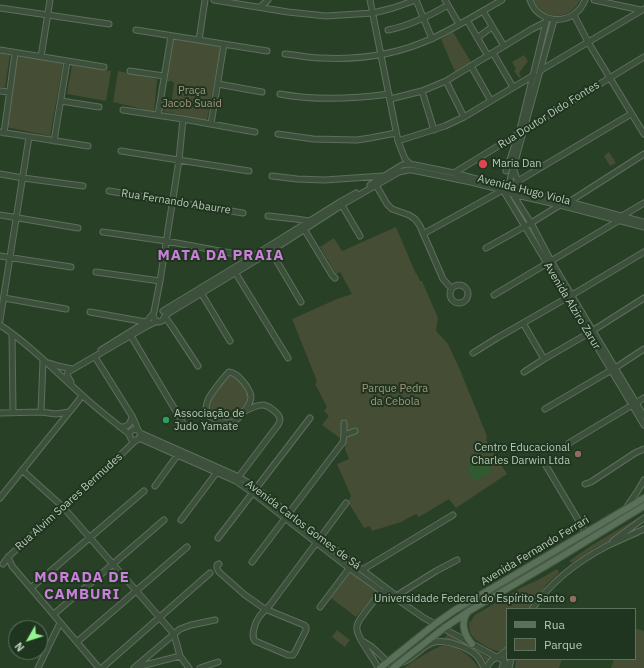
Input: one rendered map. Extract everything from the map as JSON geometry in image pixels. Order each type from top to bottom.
[{"type":"main road","name":"Avenida Fernando Ferrari","points":[[379,668],[455,610],[644,498]]},
{"type":"main road","name":"Avenida Fernando Ferrari","points":[[394,668],[444,628],[469,611],[644,506]]},
{"type":"main road","points":[[469,611],[464,619],[464,630],[468,640],[472,644]]},
{"type":"street","points":[[41,57],[50,0]]},
{"type":"street","points":[[198,40],[204,0]]},
{"type":"street","points":[[214,0],[288,12],[326,16],[373,13],[416,0],[432,39]]},
{"type":"street","points":[[260,7],[268,0]]},
{"type":"street","points":[[303,227],[308,221],[409,167],[401,151],[396,133],[370,0]]},
{"type":"street","points":[[388,30],[398,28],[424,18],[448,5],[445,0]]},
{"type":"street","points":[[286,54],[342,58],[381,54],[404,49],[432,39],[502,0]]},
{"type":"street","points":[[530,0],[534,8],[547,20]]},
{"type":"street","points":[[280,94],[329,99],[389,96],[422,91],[446,81],[547,20],[563,19],[574,15],[585,0]]},
{"type":"street","points":[[594,0],[643,10]]},
{"type":"street","points":[[449,7],[459,24]]},
{"type":"street","points":[[0,8],[109,24]]},
{"type":"street","points":[[541,70],[643,10]]},
{"type":"street","points":[[482,11],[504,46]]},
{"type":"street","points":[[574,15],[588,42],[644,134]]},
{"type":"street","points":[[467,20],[488,56]]},
{"type":"street","points":[[506,188],[514,169],[515,152],[519,133],[547,20]]},
{"type":"street","points":[[506,171],[524,130],[554,20]]},
{"type":"street","points":[[477,38],[492,27]]},
{"type":"street","points":[[535,27],[541,29],[544,34]]},
{"type":"street","points":[[136,30],[268,51]]},
{"type":"street","points":[[158,114],[171,36]]},
{"type":"street","points":[[211,124],[224,44]]},
{"type":"street","points":[[0,50],[104,67]]},
{"type":"street","points":[[493,52],[513,87]]},
{"type":"street","points":[[15,53],[2,133],[88,146]]},
{"type":"street","name":"Rua Doutor Dido Fontes","points":[[454,173],[644,57]]},
{"type":"street","points":[[54,141],[67,62]]},
{"type":"street","points":[[471,66],[491,101]]},
{"type":"street","points":[[130,71],[164,76]]},
{"type":"street","points":[[398,141],[434,130],[464,118],[534,75]]},
{"type":"street","points":[[446,81],[464,118]]},
{"type":"street","points":[[218,84],[262,92]]},
{"type":"street","points":[[0,91],[9,92]]},
{"type":"street","points":[[422,91],[434,130]]},
{"type":"street","points":[[61,101],[99,108]]},
{"type":"street","points":[[123,110],[158,114],[255,132]]},
{"type":"street","points":[[423,234],[518,182],[631,114]]},
{"type":"street","points":[[162,316],[154,319],[153,314],[160,281],[184,119]]},
{"type":"street","points":[[278,134],[313,139],[357,140],[396,133]]},
{"type":"street","points":[[29,137],[0,323],[43,360],[82,398]]},
{"type":"street","points":[[121,151],[249,171]]},
{"type":"street","points":[[373,185],[402,165],[401,151]]},
{"type":"street","points":[[569,202],[644,154]]},
{"type":"street","name":"Avenida Hugo Viola","points":[[402,165],[420,171],[492,188],[506,188]]},
{"type":"street","name":"Avenida Hugo Viola","points":[[409,167],[454,173],[506,188],[569,202],[644,222]]},
{"type":"street","points":[[514,169],[518,182],[525,192]]},
{"type":"street","points":[[0,174],[83,186]]},
{"type":"street","points":[[272,176],[325,180],[384,176]]},
{"type":"street","points":[[355,178],[373,185],[392,208],[415,219],[420,226],[443,278],[451,288]]},
{"type":"street","points":[[490,197],[492,188]]},
{"type":"street","name":"Avenida Alziro Zarur","points":[[506,188],[512,194],[531,223],[549,262]]},
{"type":"street","name":"Avenida Alziro Zarur","points":[[506,188],[525,227],[549,262],[591,332],[634,404],[644,426]]},
{"type":"street","name":"Rua Fernando Abaurre","points":[[109,191],[243,213]]},
{"type":"street","name":"Avenida Hugo Viola","points":[[512,194],[644,227]]},
{"type":"street","points":[[202,290],[235,272],[340,203]]},
{"type":"street","points":[[340,203],[360,236]]},
{"type":"street","points":[[622,216],[644,203]]},
{"type":"street","points":[[486,248],[525,227],[560,205]]},
{"type":"street","points":[[0,215],[78,228]]},
{"type":"street","points":[[268,216],[308,221]]},
{"type":"street","points":[[296,219],[303,227],[335,278]]},
{"type":"street","points":[[494,295],[618,221]]},
{"type":"street","points":[[103,232],[166,241],[252,257]]},
{"type":"street","points":[[82,398],[67,375],[68,372],[147,326],[252,257],[270,249]]},
{"type":"street","points":[[270,249],[301,302]]},
{"type":"street","points":[[473,353],[644,252]]},
{"type":"street","points":[[0,256],[71,267]]},
{"type":"street","points":[[96,272],[160,281]]},
{"type":"street","points":[[235,272],[288,358]]},
{"type":"street","points":[[202,290],[230,341]]},
{"type":"street","points":[[4,298],[66,308]]},
{"type":"street","points":[[524,372],[644,298]]},
{"type":"street","points":[[156,302],[162,316]]},
{"type":"street","points":[[88,361],[95,353],[146,322],[157,310],[173,328],[198,366]]},
{"type":"street","points":[[90,312],[146,322]]},
{"type":"street","points":[[523,323],[544,359]]},
{"type":"street","points":[[10,332],[13,412]]},
{"type":"street","points":[[131,336],[183,423]]},
{"type":"street","points":[[545,408],[613,369],[644,349]]},
{"type":"street","points":[[95,357],[132,416],[136,425],[136,436]]},
{"type":"street","points":[[43,360],[54,365],[72,369]]},
{"type":"street","points":[[42,412],[43,360]]},
{"type":"street","points":[[237,479],[278,425],[280,418],[277,413],[266,406],[260,406],[243,412],[235,422],[228,424],[212,418],[206,410],[208,399],[229,372],[241,379],[250,394],[250,401],[243,412]]},
{"type":"street","points":[[0,498],[82,398]]},
{"type":"street","name":"Avenida Carlos Gomes de Sá","points":[[82,398],[120,427],[136,436],[256,488],[316,543],[382,592],[394,597],[424,618],[504,661]]},
{"type":"street","points":[[569,443],[644,398]]},
{"type":"street","name":"Avenida Alziro Zarur","points":[[634,404],[644,416]]},
{"type":"street","points":[[0,413],[42,412],[56,414],[69,412]]},
{"type":"street","points":[[56,414],[59,418],[60,424]]},
{"type":"street","points":[[120,427],[128,425],[132,416]]},
{"type":"street","points":[[218,538],[310,418]]},
{"type":"street","points":[[252,562],[343,442],[344,423]]},
{"type":"street","points":[[344,435],[355,431]]},
{"type":"street","name":"Rua Alvim Soares Bermudes","points":[[1,563],[129,448],[136,436]]},
{"type":"street","points":[[585,484],[591,482],[635,453],[644,449]]},
{"type":"street","points":[[635,453],[644,454]]},
{"type":"street","points":[[155,486],[179,454]]},
{"type":"street","points":[[545,464],[586,533]]},
{"type":"street","points":[[22,470],[63,507],[174,634],[180,656],[188,668]]},
{"type":"street","points":[[180,520],[218,471]]},
{"type":"street","name":"Avenida Carlos Gomes de Sá","points":[[237,479],[253,493],[320,538],[414,611]]},
{"type":"street","points":[[624,510],[644,480]]},
{"type":"street","points":[[31,588],[144,491]]},
{"type":"street","points":[[219,564],[216,568],[245,595],[265,609],[306,627],[306,630],[295,652],[292,655],[288,655],[255,641],[252,635],[257,619],[265,609],[270,605],[346,503]]},
{"type":"street","points":[[362,570],[453,515]]},
{"type":"street","points":[[609,545],[621,534],[644,518]]},
{"type":"street","points":[[54,614],[164,520]]},
{"type":"street","points":[[533,608],[548,589],[583,559],[644,529]]},
{"type":"street","points":[[77,642],[187,547]]},
{"type":"street","points":[[8,557],[12,566],[54,614],[60,623],[101,668],[210,573]]},
{"type":"street","points":[[396,596],[457,560]]},
{"type":"street","points":[[1,563],[12,566]]},
{"type":"street","points":[[320,606],[353,564]]},
{"type":"street","points":[[379,668],[361,640],[356,629],[361,618],[382,592]]},
{"type":"street","points":[[135,668],[180,629],[215,620]]},
{"type":"street","points":[[38,668],[60,623]]},
{"type":"street","points":[[361,640],[372,647],[394,668]]},
{"type":"street","points":[[400,662],[408,660],[431,643],[436,642],[456,645],[475,654],[486,668],[490,662],[506,652]]},
{"type":"street","points":[[502,668],[506,655]]},
{"type":"street","points":[[135,668],[180,656]]},
{"type":"street","points":[[504,661],[508,668]]},
{"type":"street","points":[[200,668],[218,662]]},
{"type":"green space","points":[[534,0],[580,0],[576,7],[570,12],[557,16],[544,12],[538,7]]},
{"type":"green space","points":[[453,32],[471,62],[455,72],[441,39]]},
{"type":"green space","name":"Praça Jacob Suaid","points":[[173,37],[221,45],[207,120],[161,111]],"holes":[[[172,81],[174,83],[171,105],[167,106],[164,103],[167,82]]]},
{"type":"green space","points":[[0,53],[10,55],[5,88],[0,87]]},
{"type":"green space","points":[[524,55],[528,61],[519,73],[521,77],[519,78],[514,71],[516,69],[512,62]]},
{"type":"green space","points":[[17,56],[63,63],[50,136],[6,127]]},
{"type":"green space","points":[[72,65],[111,71],[106,101],[67,94]]},
{"type":"green space","points":[[118,71],[157,79],[154,112],[113,102]]},
{"type":"green space","points":[[609,152],[616,163],[610,166],[604,156]]},
{"type":"green space","name":"Parque Pedra da Cebola","points":[[396,227],[416,274],[420,281],[422,281],[438,318],[436,331],[448,344],[487,436],[486,440],[507,474],[456,508],[449,499],[419,517],[416,514],[401,522],[372,531],[370,526],[364,528],[348,502],[351,496],[337,464],[349,459],[345,445],[341,439],[322,425],[329,416],[324,411],[327,407],[315,384],[317,381],[292,319],[352,294],[340,272],[336,274],[320,247],[334,238],[342,251]]},
{"type":"green space","points":[[230,374],[243,382],[241,385],[248,391],[250,398],[234,421],[230,422],[208,414],[208,402]]},
{"type":"green space","points":[[643,515],[640,519],[610,541],[595,548],[572,563],[569,561],[592,545]]},
{"type":"green space","points":[[557,569],[559,571],[558,574],[546,585],[531,608],[506,608],[506,649],[502,651],[496,651],[485,646],[473,637],[469,627],[469,621],[471,622],[475,615],[522,587]]},
{"type":"green space","points":[[353,573],[376,590],[376,593],[356,617],[331,598],[349,574]]},
{"type":"green space","points":[[636,628],[644,631],[644,668],[611,668],[614,660],[636,660]]},
{"type":"green space","points":[[337,630],[350,640],[345,647],[332,637]]},
{"type":"green space","points":[[448,634],[491,659],[488,664],[485,659],[475,651],[461,643],[443,639]]},
{"type":"green space","points":[[443,645],[456,648],[463,652],[472,659],[479,668],[404,668],[423,655]]},
{"type":"green space","points":[[516,660],[562,660],[559,668],[515,668]]},
{"type":"shaded area","points":[[478,459],[487,463],[491,471],[487,475],[475,481],[468,472],[470,464]]},
{"type":"place","name":"Maria Dan","points":[[483,164]]},
{"type":"place","name":"Associação de Judo Yamate","points":[[166,420]]},
{"type":"place","name":"Centro Educacional Charles Darwin Ltda","points":[[578,454]]},
{"type":"place","name":"Universidade Federal do Espírito Santo","points":[[573,599]]},
{"type":"district","name":"MATA DA PRAIA","points":[[221,256]]},
{"type":"district","name":"MORADA DE CAMBURI","points":[[82,586]]}]
